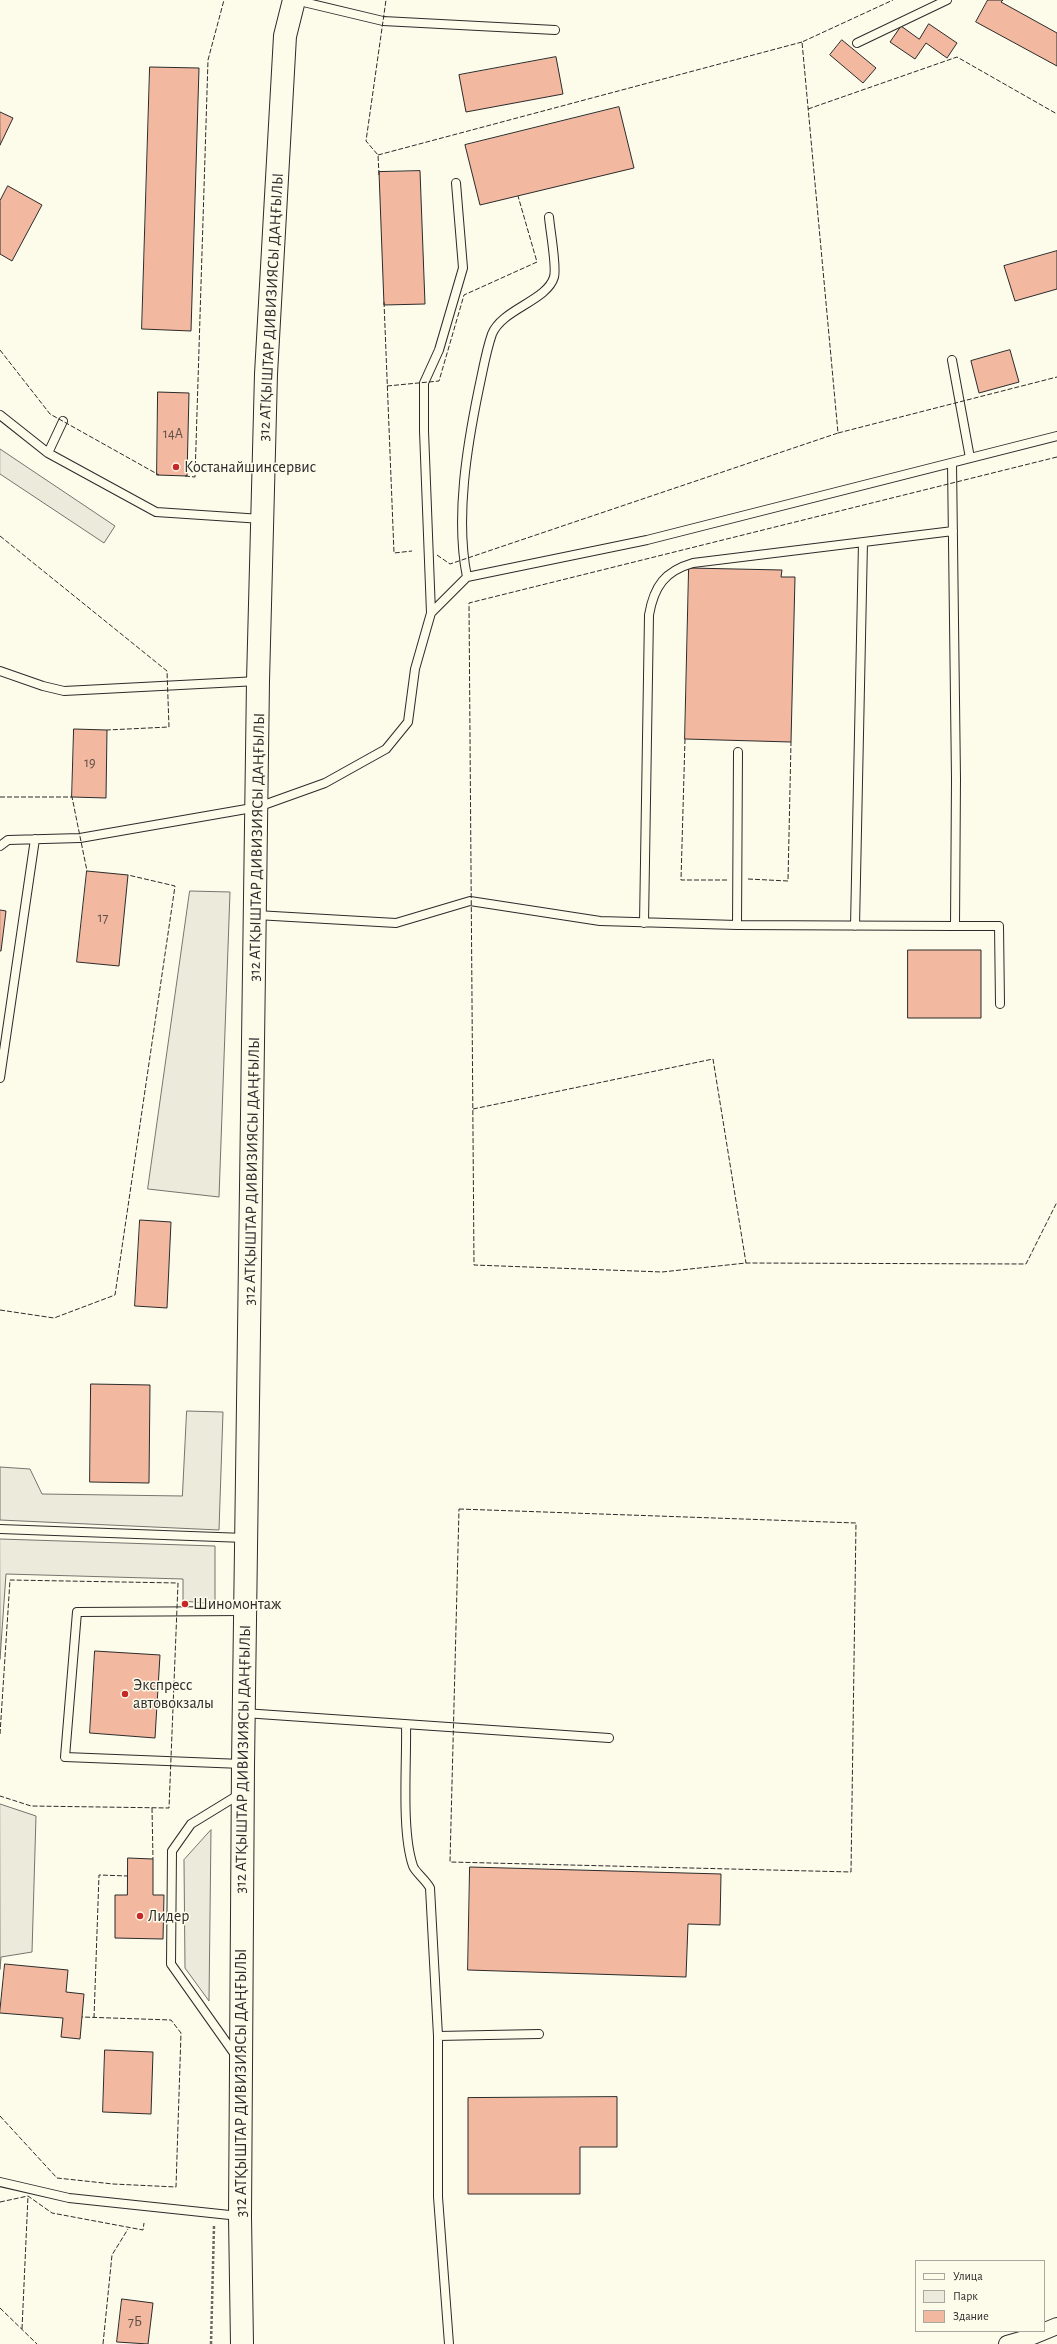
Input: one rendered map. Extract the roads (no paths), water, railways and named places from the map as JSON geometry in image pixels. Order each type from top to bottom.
[{"type":"highway","name":"312 АТҚЫШТАР ДИВИЗИЯСЫ ДАҢҒЫЛЫ","points":[[242,2344],[240,2216],[243,1713],[258,807],[258,681],[266,374],[285,44],[295,0]]},
{"type":"street","points":[[1045,2331],[1057,2326]]},
{"type":"street","points":[[1007,2344],[1042,2332]]},
{"type":"lane","points":[[295,0],[383,21],[555,30]]},
{"type":"lane","points":[[857,43],[947,0]]},
{"type":"lane","points":[[0,846],[8,840],[80,838],[258,807],[325,783],[386,749],[408,722],[415,669],[431,613],[424,432],[424,383],[439,350],[463,268],[456,183]]},
{"type":"lane","points":[[467,578],[463,559],[464,488],[473,417],[486,358],[493,333],[504,318],[546,289],[554,276],[549,217]]},
{"type":"lane","points":[[952,360],[970,458]]},
{"type":"lane","points":[[0,415],[48,453],[156,512],[263,519]]},
{"type":"lane","points":[[48,453],[63,421]]},
{"type":"lane","points":[[431,613],[467,578],[648,540],[1057,436]]},
{"type":"lane","points":[[952,463],[955,926]]},
{"type":"lane","points":[[644,922],[649,615],[652,600],[657,588],[666,576],[677,568],[692,563],[953,531]]},
{"type":"lane","points":[[855,926],[863,542]]},
{"type":"lane","points":[[0,671],[64,691],[258,681]]},
{"type":"lane","points":[[737,925],[738,752]]},
{"type":"lane","points":[[0,1078],[35,839]]},
{"type":"lane","points":[[256,915],[396,923],[470,901],[600,921],[737,925],[999,926],[1000,1004]]},
{"type":"lane","points":[[0,1529],[246,1538]]},
{"type":"lane","points":[[243,1764],[65,1757],[77,1612],[245,1612]]},
{"type":"lane","points":[[243,1713],[610,1738]]},
{"type":"lane","points":[[406,1725],[407,1833],[413,1868],[425,1879],[430,1888],[438,2036],[438,2197],[449,2344]]},
{"type":"lane","points":[[241,2063],[171,1964],[172,1851],[191,1824],[243,1792]]},
{"type":"lane","points":[[438,2036],[540,2034]]},
{"type":"lane","points":[[0,2182],[69,2198],[240,2216]]},
{"type":"place","name":"Костанайшинсервис","points":[[176,467]]},
{"type":"place","name":"Шиномонтаж","points":[[185,1604]]},
{"type":"place","name":"Экспресс автовокзалы","points":[[125,1694]]},
{"type":"place","name":"Лидер","points":[[140,1916]]}]
